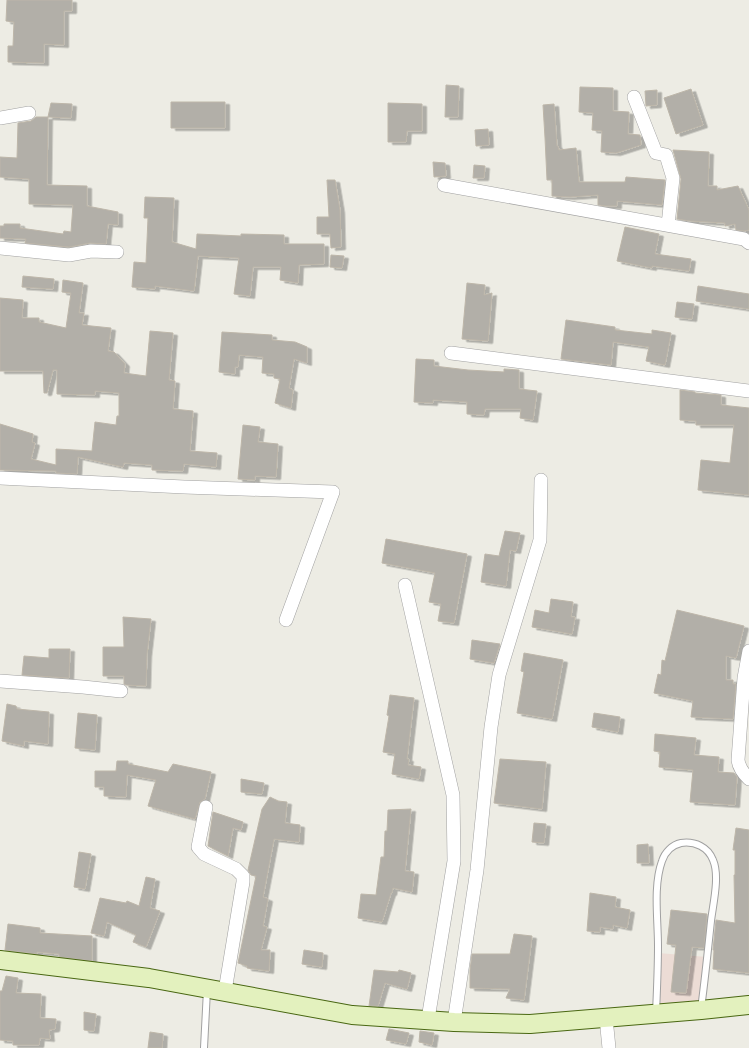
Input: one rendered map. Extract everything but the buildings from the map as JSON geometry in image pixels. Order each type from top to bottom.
[{"type":"main road","points":[[0,960],[149,978],[352,1015],[428,1019],[454,1022],[530,1024],[749,1005]]},
{"type":"street","points":[[634,97],[656,153],[666,155],[673,178],[668,226]]},
{"type":"street","points":[[0,118],[29,113]]},
{"type":"street","points":[[444,185],[744,239],[749,243]]},
{"type":"street","points":[[0,248],[70,255],[91,252],[117,252]]},
{"type":"street","points":[[451,353],[749,391]]},
{"type":"street","points":[[0,478],[184,487],[333,492],[286,620]]},
{"type":"street","points":[[454,1022],[477,870],[491,727],[499,675],[540,540],[541,480]]},
{"type":"street","points":[[405,585],[454,795],[454,861],[428,1019]]},
{"type":"street","points":[[749,651],[744,678],[738,760],[739,766],[743,773],[749,779]]},
{"type":"street","points":[[0,682],[83,686],[121,691]]},
{"type":"street","points":[[206,807],[198,847],[200,851],[236,869],[243,876],[225,992]]},
{"type":"street","points":[[606,1018],[609,1048]]},
{"type":"lane","points":[[656,1014],[658,876],[664,856],[673,847],[685,843],[692,843],[704,848],[710,854],[715,867],[714,894],[701,1010]]},
{"type":"lane","points":[[204,1048],[207,988]]},
{"type":"shaded area","points":[[658,953],[707,957],[701,1010],[656,1014]]}]
